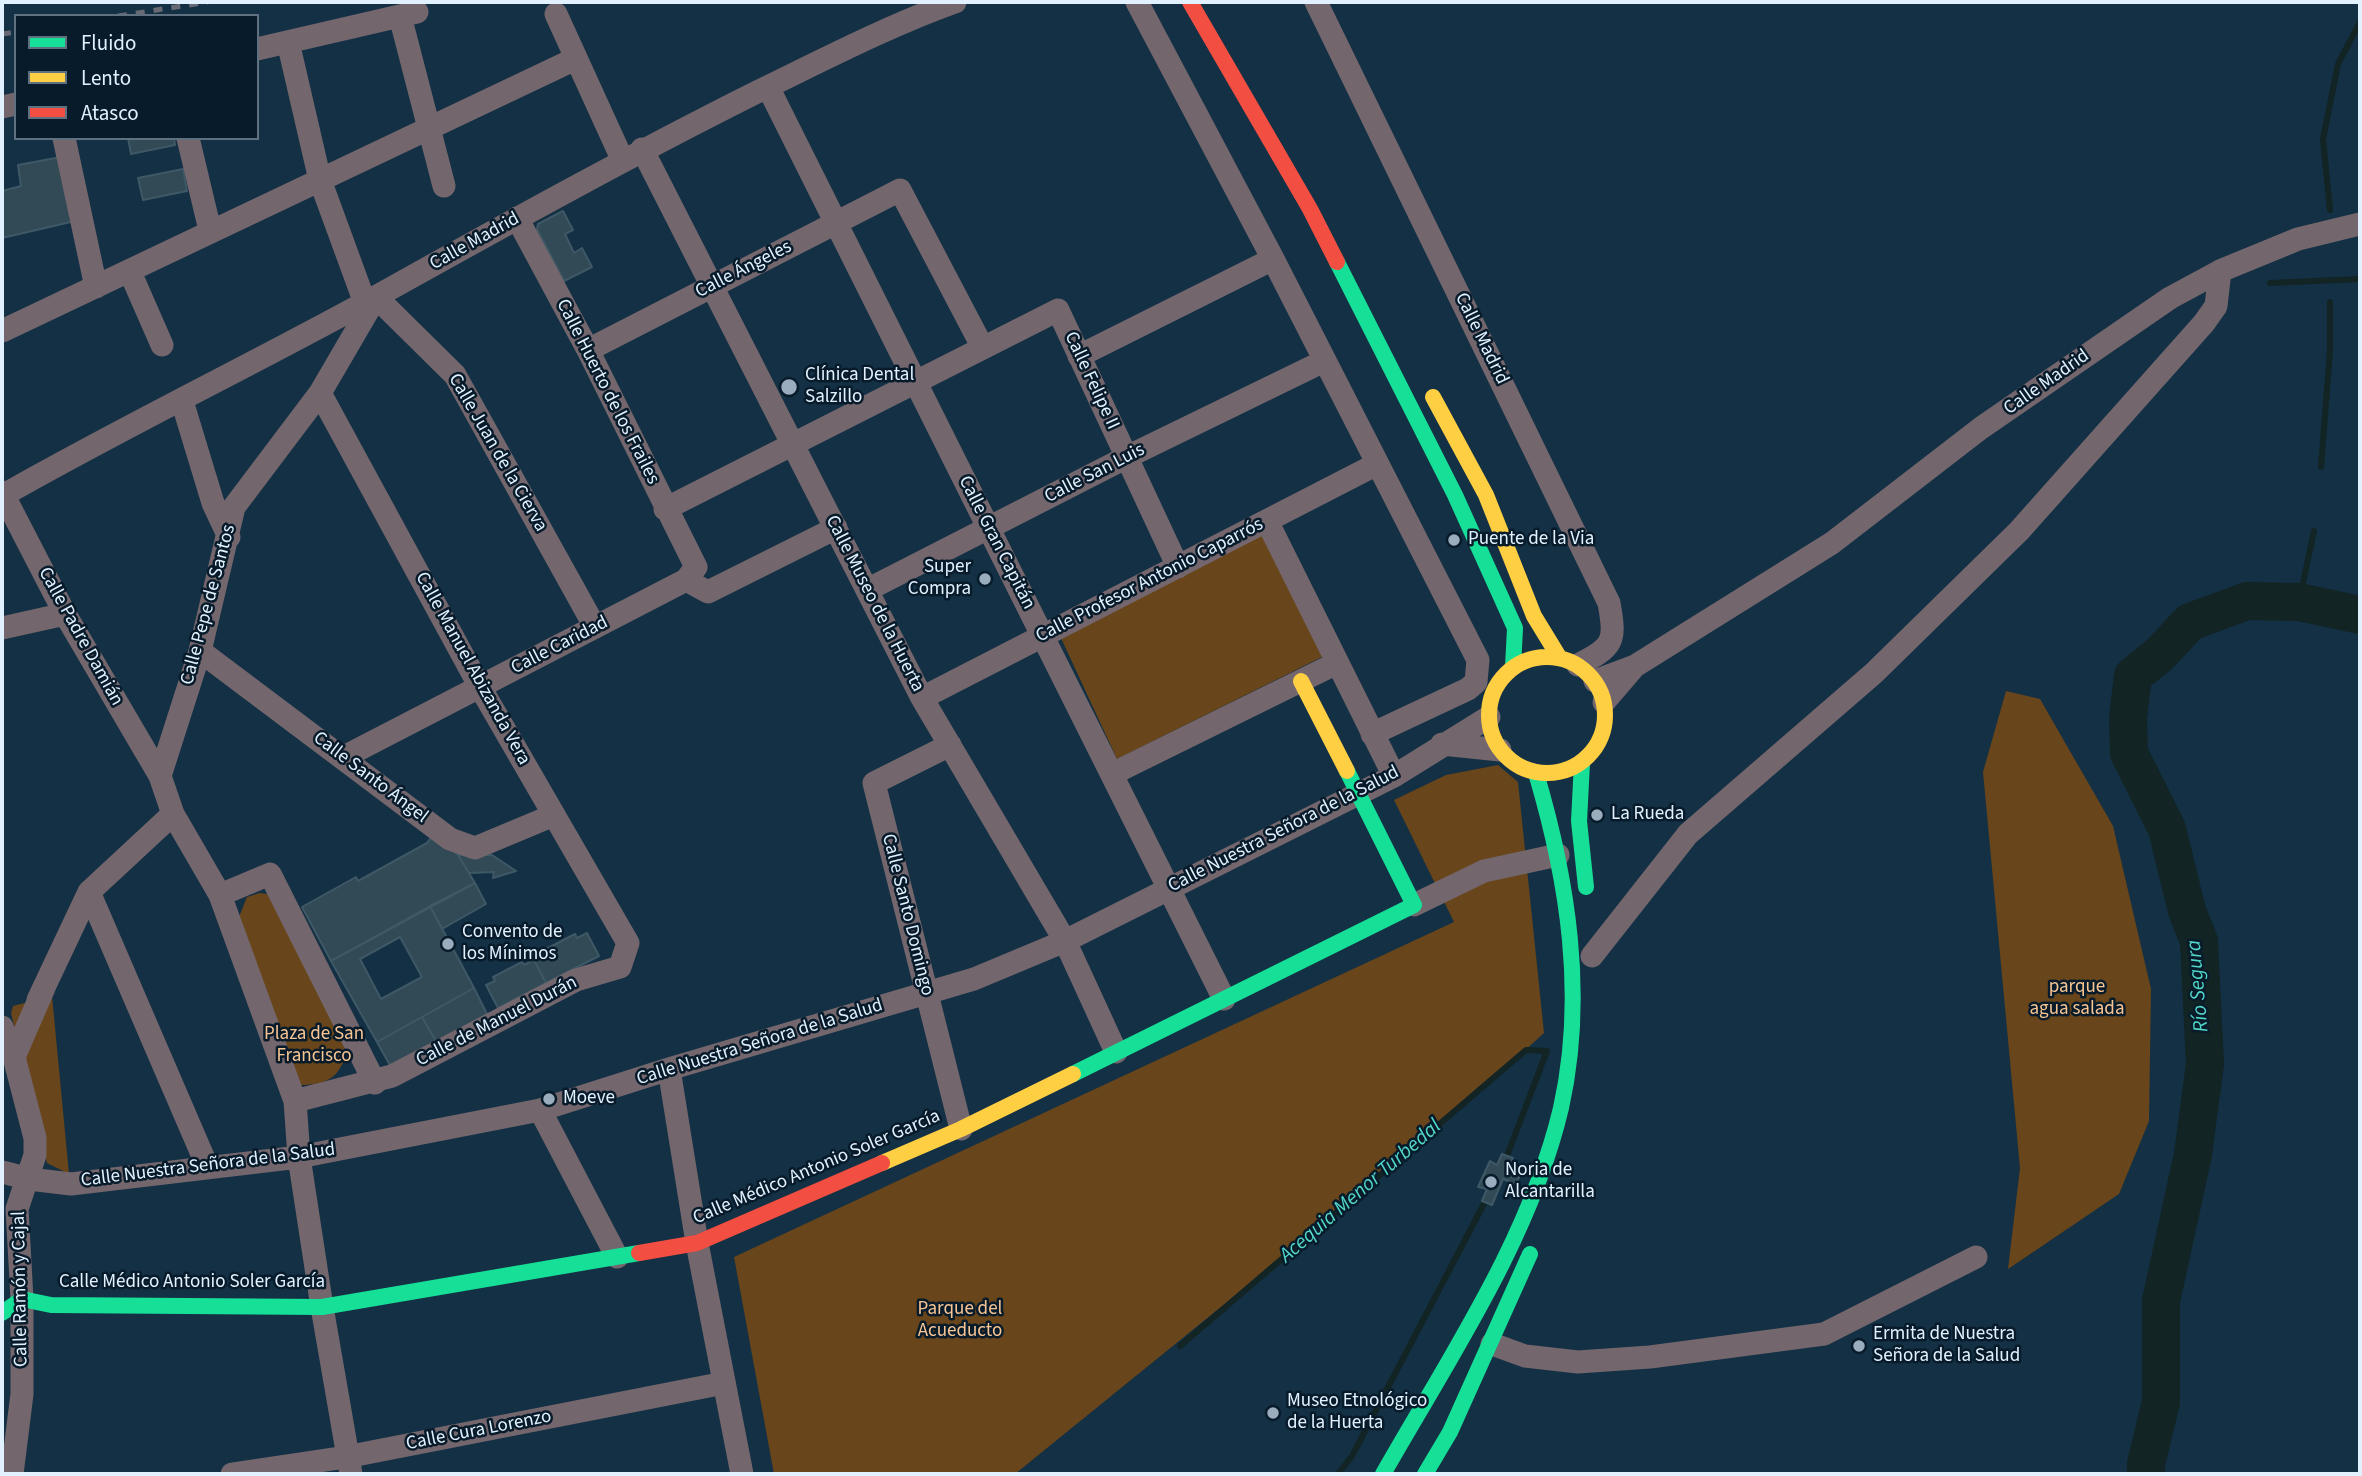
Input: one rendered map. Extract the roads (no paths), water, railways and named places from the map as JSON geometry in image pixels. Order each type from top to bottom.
[{"type":"main road","points":[[1190,2],[1310,209],[1455,495],[1516,628],[1513,667]]},
{"type":"main road","points":[[1428,387],[1486,495],[1534,616],[1569,661],[1600,692],[1605,724],[1597,747],[1582,763],[1561,773],[1536,773],[1517,766],[1500,750],[1490,730],[1489,706],[1497,685],[1513,667],[1533,658],[1569,661]]},
{"type":"main road","points":[[1301,681],[1414,905]]},
{"type":"main road","points":[[1582,763],[1579,821],[1588,901]]},
{"type":"main road","points":[[1383,1474],[1490,1283],[1548,1152],[1564,1091],[1571,1026],[1572,969],[1554,827],[1536,773]]},
{"type":"main road","name":"Calle Médico Antonio Soler García","points":[[22,1298],[51,1304],[322,1307],[697,1243],[961,1129],[1414,905]]},
{"type":"main road","points":[[1424,1474],[1451,1432],[1536,1241]]},
{"type":"main road","points":[[2,1313],[22,1298]]},
{"type":"street","name":"Calle Madrid","points":[[2,495],[370,300],[633,155],[838,52],[955,2]]},
{"type":"street","points":[[1137,2],[1273,259],[1479,660],[1479,672],[1468,689],[1372,734]]},
{"type":"street","name":"Calle Madrid","points":[[1317,2],[1609,603],[1613,635],[1603,652],[1569,661]]},
{"type":"street","points":[[259,48],[408,14],[444,186]]},
{"type":"street","name":"Calle Museo de la Huerta","points":[[555,14],[575,59],[712,286],[922,698],[1065,941],[1116,1052]]},
{"type":"street","points":[[289,41],[320,180],[370,300]]},
{"type":"street","points":[[2,331],[575,59]]},
{"type":"street","name":"Calle Gran Capitán","points":[[768,87],[1224,999]]},
{"type":"street","points":[[64,140],[96,287]]},
{"type":"street","points":[[188,140],[210,230]]},
{"type":"street","name":"Calle Ángeles","points":[[588,350],[900,190],[983,348]]},
{"type":"street","name":"Calle Huerto de los Frailes","points":[[517,218],[588,350],[665,509],[691,574]]},
{"type":"street","name":"Calle Madrid","points":[[1600,692],[1635,666],[1832,543],[1992,421],[2170,298],[2220,271],[2298,239],[2360,224]]},
{"type":"street","points":[[1079,356],[1273,259]]},
{"type":"street","points":[[1592,953],[1688,834],[1874,673],[2019,531],[2204,323],[2216,306],[2220,271]]},
{"type":"street","points":[[130,272],[162,345]]},
{"type":"street","name":"Calle Pepe de Santos","points":[[160,776],[200,651],[234,507],[320,393],[370,300]]},
{"type":"street","name":"Calle Juan de la Cierva","points":[[370,300],[456,375],[595,627]]},
{"type":"street","name":"Calle Felipe II","points":[[983,348],[1058,310],[1178,566]]},
{"type":"street","points":[[665,509],[983,348]]},
{"type":"street","name":"Calle San Luis","points":[[867,590],[1127,457],[1324,361]]},
{"type":"street","name":"Calle Manuel Abizanda Vera","points":[[320,393],[480,687],[628,943],[620,967]]},
{"type":"street","points":[[181,401],[213,503],[229,537]]},
{"type":"street","name":"Calle Profesor Antonio Caparrós","points":[[922,698],[1377,464]]},
{"type":"street","name":"Calle Padre Damián","points":[[2,495],[65,614],[160,776]]},
{"type":"street","points":[[1267,521],[1394,776]]},
{"type":"street","points":[[691,574],[708,592],[835,528]]},
{"type":"street","name":"Calle Caridad","points":[[344,757],[691,574]]},
{"type":"street","points":[[2,628],[65,614]]},
{"type":"street","name":"Calle Santo Ángel","points":[[200,651],[450,839],[475,848],[554,814]]},
{"type":"street","points":[[1112,774],[1337,663]]},
{"type":"street","name":"Calle Nuestra Señora de la Salud","points":[[2,1172],[29,1179],[71,1184],[299,1157],[540,1111],[668,1069],[974,979],[1065,941],[1394,776],[1442,744],[1489,718]]},
{"type":"street","points":[[1442,744],[1500,750]]},
{"type":"street","name":"Calle Santo Domingo","points":[[950,745],[874,783],[961,1129]]},
{"type":"street","points":[[160,776],[173,814],[220,895],[295,1101],[299,1157],[349,1466]]},
{"type":"street","points":[[14,1057],[89,892],[173,814]]},
{"type":"street","points":[[1414,905],[1484,871],[1558,855]]},
{"type":"street","points":[[220,895],[270,874],[375,1083]]},
{"type":"street","points":[[89,892],[208,1167]]},
{"type":"street","name":"Calle de Manuel Durán","points":[[295,1101],[375,1083],[576,980],[620,967]]},
{"type":"street","name":"Calle Ramón y Cajal","points":[[2,1031],[14,1057],[35,1138],[35,1155],[29,1179],[9,1234],[22,1298],[22,1394],[12,1474]]},
{"type":"street","points":[[668,1069],[697,1243],[742,1474]]},
{"type":"street","points":[[540,1111],[617,1257]]},
{"type":"street","points":[[1492,1344],[1525,1356],[1577,1362],[1650,1357],[1824,1334],[1976,1257]]},
{"type":"street","name":"Calle Cura Lorenzo","points":[[232,1474],[349,1466],[724,1383]]},
{"type":"waterway","points":[[2330,210],[2323,139],[2338,64],[2360,22]]},
{"type":"waterway","points":[[2270,283],[2360,279]]},
{"type":"waterway","points":[[2321,467],[2330,351],[2330,302]]},
{"type":"waterway","points":[[2299,602],[2314,531]]},
{"type":"waterway","name":"Río Segura","points":[[2146,1474],[2161,1402],[2161,1301],[2193,1154],[2205,1064],[2199,941],[2187,911],[2167,829],[2129,753],[2128,718],[2133,676],[2160,654],[2190,622],[2247,601],[2299,602],[2360,615]]},
{"type":"waterway","name":"Acequia Menor Turbedal","points":[[1180,1346],[1526,1050],[1547,1051],[1505,1161]]},
{"type":"waterway","points":[[1338,1474],[1352,1456],[1488,1196]]},
{"type":"railway","points":[[131,14],[208,2]]},
{"type":"railway","points":[[2,34],[14,32]]},
{"type":"place","name":"Clínica Dental Salzillo","points":[[789,387]]},
{"type":"place","name":"Puente de la Via","points":[[1454,540]]},
{"type":"place","name":"Super Compra","points":[[985,579]]},
{"type":"place","name":"La Rueda","points":[[1597,815]]},
{"type":"place","name":"Convento de los Mínimos","points":[[448,944]]},
{"type":"place","name":"Moeve","points":[[549,1099]]},
{"type":"place","name":"Noria de Alcantarilla","points":[[1491,1182]]},
{"type":"place","name":"Ermita de Nuestra Señora de la Salud","points":[[1859,1346]]},
{"type":"place","name":"Museo Etnológico de la Huerta","points":[[1273,1413]]},
{"type":"park label","name":"parque agua salada","points":[[2077,999]]},
{"type":"park label","name":"Plaza de San Francisco","points":[[314,1046]]},
{"type":"park label","name":"Parque del Acueducto","points":[[960,1321]]}]
